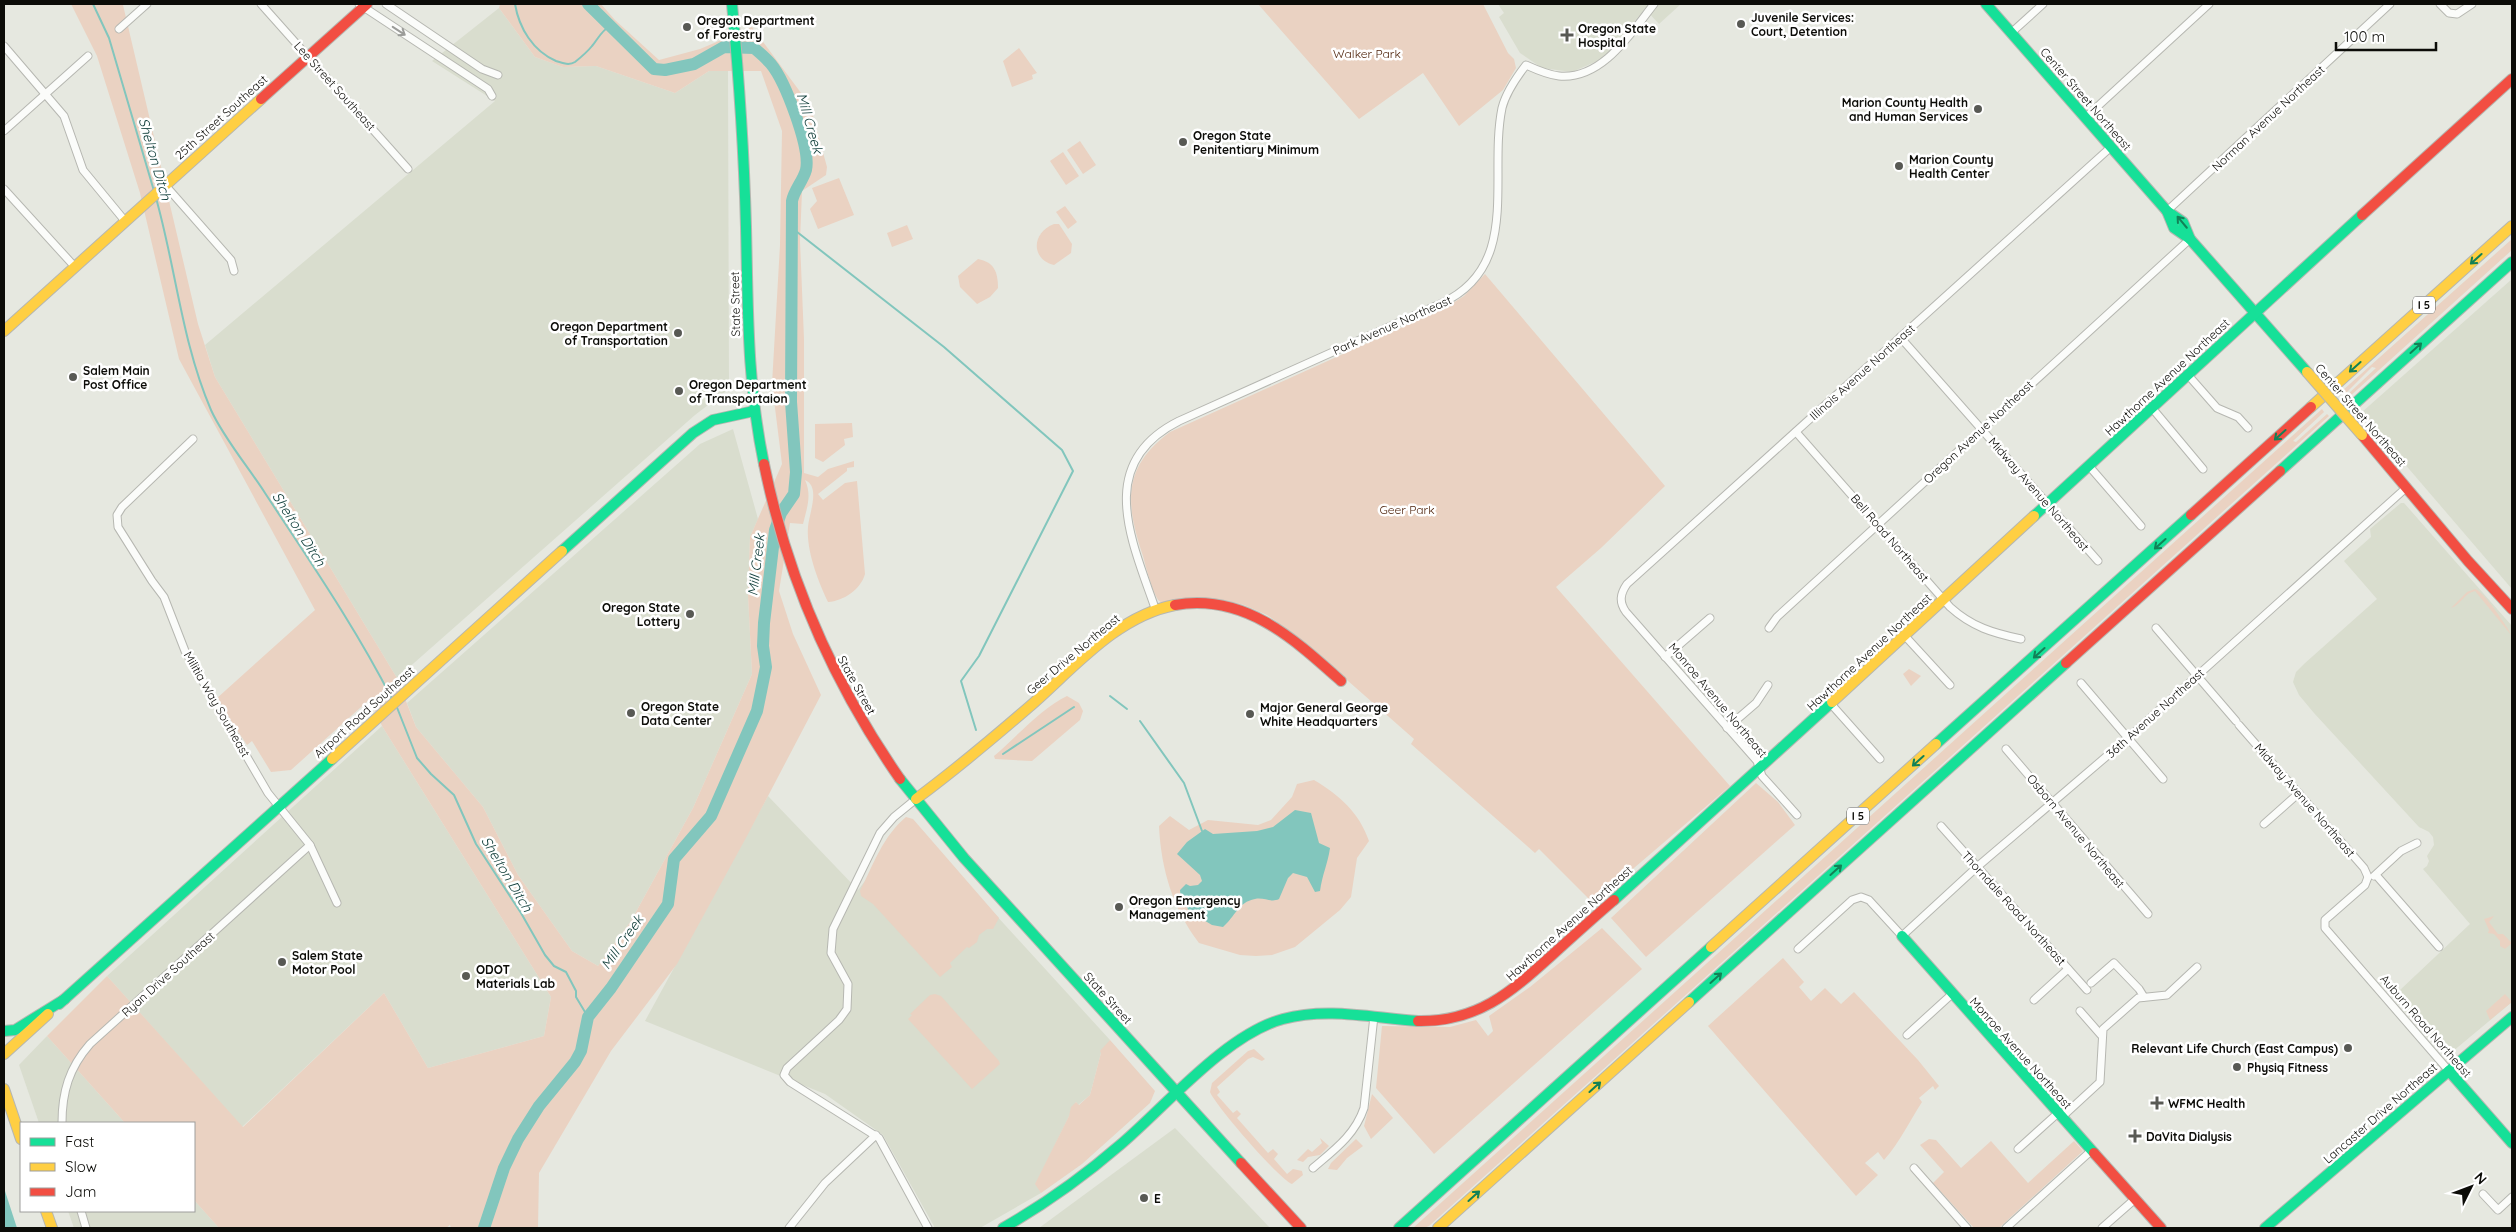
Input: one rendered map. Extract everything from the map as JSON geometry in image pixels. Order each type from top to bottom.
[{"type":"main road","name":"State Street","points":[[732,4],[743,142],[748,318],[754,411],[770,495],[787,557],[808,615],[835,672],[869,733],[916,799],[977,872],[1177,1094],[1301,1228]]},
{"type":"main road","name":"Center Street Northeast","points":[[1986,4],[2167,211],[2168,221],[2180,235],[2190,239],[2256,312],[2407,487],[2468,561],[2512,609]]},
{"type":"main road","name":"25th Street Southeast","points":[[4,331],[363,5]]},
{"type":"main road","name":"Hawthorne Avenue Northeast","points":[[1003,1228],[1072,1185],[1101,1163],[1233,1043],[1268,1023],[1291,1015],[1312,1012],[1410,1020],[1439,1020],[1477,1011],[1506,996],[1760,769],[2512,79]]},
{"type":"main road","name":"I 5","points":[[1399,1228],[2512,226]]},
{"type":"main road","name":"I 5","points":[[1438,1228],[2512,262]]},
{"type":"main road","name":"Airport Road Southeast","points":[[4,1054],[697,430],[721,417],[754,411]]},
{"type":"main road","name":"Geer Drive Northeast","points":[[916,799],[991,740],[1113,634],[1133,621],[1156,611],[1194,603],[1219,605],[1246,612],[1280,630],[1341,681]]},
{"type":"main road","name":"Monroe Avenue Northeast","points":[[1902,936],[2161,1228]]},
{"type":"main road","points":[[4,1032],[15,1030],[65,999]]},
{"type":"main road","name":"Lancaster Drive Northeast","points":[[2265,1228],[2512,1017]]},
{"type":"main road","name":"Auburn Road Northeast","points":[[2449,1071],[2512,1143]]},
{"type":"main road","points":[[4,1089],[20,1136]]},
{"type":"main road","points":[[4,1118],[20,1136]]},
{"type":"main road","points":[[46,1212],[52,1228]]},
{"type":"street","points":[[118,29],[147,4]]},
{"type":"street","name":"Lee Street Southeast","points":[[261,4],[408,169]]},
{"type":"street","points":[[386,4],[482,69],[498,74]]},
{"type":"street","name":"Park Avenue Northeast","points":[[1156,611],[1129,530],[1125,505],[1131,470],[1147,445],[1161,431],[1179,421],[1442,304],[1470,284],[1486,261],[1494,238],[1502,109],[1512,85],[1526,65],[1548,74],[1569,76],[1599,65],[1610,56],[1654,4]]},
{"type":"street","points":[[2011,33],[2043,4]]},
{"type":"street","points":[[2085,118],[2209,4]]},
{"type":"street","name":"Norman Avenue Northeast","points":[[2167,211],[2390,4]]},
{"type":"street","points":[[2440,4],[2449,13],[2457,14],[2472,4]]},
{"type":"street","points":[[363,5],[488,89],[492,96]]},
{"type":"street","points":[[4,46],[64,116],[83,170],[125,221]]},
{"type":"street","points":[[4,130],[88,56]]},
{"type":"street","name":"Illinois Avenue Northeast","points":[[1621,602],[1621,594],[1627,584],[2111,147]]},
{"type":"street","points":[[165,185],[232,260],[234,272]]},
{"type":"street","points":[[4,189],[75,267]]},
{"type":"street","name":"Oregon Avenue Northeast","points":[[1769,628],[1777,617],[2190,239]]},
{"type":"street","name":"Midway Avenue Northeast","points":[[1900,337],[2098,561]]},
{"type":"street","points":[[2188,375],[2217,408],[2238,417],[2248,428]]},
{"type":"street","points":[[2152,408],[2203,469]]},
{"type":"street","name":"Bell Road Northeast","points":[[1796,432],[1944,600],[1963,618],[1975,626],[2021,639]]},
{"type":"street","name":"Militia Way Southeast","points":[[193,439],[122,507],[118,515],[118,527],[164,597],[185,652],[278,806],[310,845],[337,903]]},
{"type":"street","points":[[2089,466],[2141,526]]},
{"type":"street","name":"36th Avenue Northeast","points":[[1902,936],[1976,867],[2128,738],[2407,487]]},
{"type":"street","name":"Monroe Avenue Northeast","points":[[1621,602],[1626,612],[1757,761],[1762,776],[1797,815]]},
{"type":"street","points":[[1666,657],[1710,618]]},
{"type":"street","name":"Midway Avenue Northeast","points":[[2156,628],[2364,868],[2439,946]]},
{"type":"street","points":[[1905,636],[1950,685]]},
{"type":"street","points":[[2081,683],[2163,779]]},
{"type":"street","points":[[1727,728],[1756,702],[1768,685]]},
{"type":"street","points":[[1831,704],[1880,759]]},
{"type":"street","name":"Osborn Avenue Northeast","points":[[2006,749],[2148,914]]},
{"type":"street","points":[[2264,824],[2299,793]]},
{"type":"street","points":[[916,799],[894,817],[880,833],[832,929],[831,953],[848,984],[847,1009],[840,1020],[787,1068],[784,1075],[790,1082],[876,1135],[884,1144],[928,1228]]},
{"type":"street","name":"Thorndale Road Northeast","points":[[1941,826],[2087,990]]},
{"type":"street","points":[[2372,876],[2400,852],[2417,843]]},
{"type":"street","name":"Ryan Drive Southeast","points":[[62,1122],[63,1099],[68,1079],[75,1063],[90,1044],[310,845]]},
{"type":"street","name":"Auburn Road Northeast","points":[[2372,876],[2324,924],[2338,944],[2449,1071]]},
{"type":"street","name":"Monroe Avenue Northeast","points":[[1798,949],[1852,900],[1861,897],[1869,900],[1902,936]]},
{"type":"street","points":[[2091,983],[2114,963],[2139,988],[2144,997]]},
{"type":"street","points":[[2018,1150],[2100,1082],[2103,1030],[2136,1000],[2144,997],[2167,995],[2197,967]]},
{"type":"street","points":[[2034,1000],[2068,969]]},
{"type":"street","points":[[1907,1035],[1952,994]]},
{"type":"street","points":[[2080,1011],[2102,1035]]},
{"type":"street","points":[[1313,1168],[1345,1140],[1360,1120],[1364,1108],[1374,1016]]},
{"type":"street","points":[[789,1228],[825,1183],[876,1135]]},
{"type":"street","points":[[2006,1228],[2092,1150]]},
{"type":"street","points":[[1914,1168],[1967,1228]]},
{"type":"street","points":[[2483,1194],[2498,1210],[2512,1197]]},
{"type":"street","points":[[2102,1228],[2135,1198]]},
{"type":"street","points":[[80,1212],[86,1228]]},
{"type":"shaded area","name":"Oregon State Hospital","points":[[1498,4],[1681,4],[1659,24],[1645,9],[1602,59],[1572,72],[1542,68],[1520,53],[1499,17],[1504,13]]},
{"type":"shaded area","points":[[499,8],[535,57],[563,67],[596,66],[675,93],[709,71],[728,71],[729,389],[695,415],[397,678],[215,377],[205,345],[495,101],[432,61]]},
{"type":"shaded area","points":[[2512,279],[2512,589],[2361,413]]},
{"type":"shaded area","points":[[733,429],[758,519],[750,537],[748,595],[752,674],[693,808],[631,921],[598,966],[572,951],[518,875],[483,807],[416,727],[407,703],[700,444]]},
{"type":"shaded area","points":[[2401,503],[2404,503],[2512,626],[2512,1002],[2446,1057],[2395,1000],[2402,994],[2399,991],[2470,924],[2423,869],[2427,866],[2429,861],[2427,856],[2434,845],[2433,837],[2429,832],[2419,827],[2314,713],[2299,695],[2293,682],[2296,672],[2304,664],[2377,599],[2344,561],[2371,537],[2370,529]]},
{"type":"shaded area","points":[[382,726],[551,997],[544,1036],[428,1068],[384,993],[242,1127],[107,976]]},
{"type":"shaded area","points":[[768,796],[858,890],[911,822],[1110,1040],[1101,1053],[1090,1095],[1078,1105],[1076,1102],[1036,1184],[1041,1193],[980,1228],[935,1228],[883,1135],[825,1094],[645,1021]]},
{"type":"shaded area","points":[[47,1036],[124,1122],[39,1122],[19,1065]]},
{"type":"shaded area","points":[[1175,1128],[1270,1228],[1039,1228]]},
{"type":"shaded area","points":[[195,1201],[219,1228],[74,1228],[68,1212],[195,1212]]},
{"type":"green space","points":[[71,4],[123,5],[198,324],[215,377],[397,678],[416,727],[483,807],[518,875],[572,951],[598,966],[631,921],[693,808],[752,674],[748,595],[750,537],[782,464],[772,384],[780,245],[782,131],[761,71],[709,71],[675,93],[596,66],[563,67],[535,57],[499,8],[500,4],[601,4],[615,20],[659,60],[700,49],[752,27],[810,105],[827,167],[826,175],[802,191],[800,241],[804,339],[804,473],[818,477],[828,469],[854,461],[854,467],[847,468],[847,471],[818,494],[823,500],[845,483],[857,481],[865,574],[860,585],[846,597],[828,602],[817,575],[809,545],[808,527],[813,494],[810,483],[805,480],[808,491],[806,512],[803,524],[790,523],[779,591],[793,634],[821,695],[677,964],[611,1051],[539,1173],[538,1228],[451,1228],[450,1225],[446,1228],[219,1228],[195,1201],[195,1122],[124,1122],[47,1036],[107,976],[243,1127],[384,993],[428,1068],[544,1036],[551,997],[382,726],[370,699],[291,770],[271,772],[252,741],[247,745],[216,699],[315,610],[179,359],[140,193],[97,56]]},
{"type":"green space","name":"Walker Park","points":[[1258,4],[1483,4],[1508,53],[1514,59],[1516,68],[1503,90],[1459,126],[1423,73],[1359,119]]},
{"type":"green space","points":[[1019,48],[1037,73],[1032,75],[1033,79],[1012,87],[1003,61]]},
{"type":"green space","points":[[1080,141],[1096,165],[1083,174],[1067,150]]},
{"type":"green space","points":[[1063,152],[1079,176],[1066,185],[1050,161]]},
{"type":"green space","points":[[839,178],[854,215],[818,229],[810,209],[817,201],[812,188]]},
{"type":"green space","points":[[1065,206],[1077,222],[1068,229],[1056,212]]},
{"type":"green space","points":[[1054,224],[1059,224],[1072,244],[1071,253],[1054,265],[1046,262],[1041,257],[1037,245],[1041,233]]},
{"type":"green space","points":[[907,225],[913,239],[892,247],[887,233]]},
{"type":"green space","points":[[2512,239],[2512,250],[2348,398],[2346,396],[2376,368],[2372,367],[2345,394],[2342,391]]},
{"type":"green space","points":[[978,259],[988,263],[994,269],[998,288],[990,297],[977,304],[960,287],[958,276]]},
{"type":"green space","name":"Geer Park","points":[[1485,274],[1665,486],[1601,548],[1556,587],[1730,786],[1593,903],[1539,849],[1535,853],[1411,744],[1414,739],[1297,636],[1267,615],[1244,605],[1225,600],[1190,598],[1162,603],[1158,600],[1149,579],[1133,520],[1131,504],[1135,474],[1143,459],[1170,432],[1445,308],[1464,296]]},
{"type":"green space","points":[[2322,409],[2324,412],[2293,441],[2296,442],[2327,414],[2329,416],[1429,1226],[1413,1228]]},
{"type":"green space","points":[[852,423],[853,437],[844,439],[845,445],[823,462],[815,458],[815,424]]},
{"type":"green space","points":[[2475,589],[2490,603],[2512,636],[2475,591],[2468,594],[2451,608],[2467,592]]},
{"type":"green space","points":[[1909,669],[1921,676],[1911,686],[1903,674]]},
{"type":"green space","points":[[1067,696],[1079,703],[1083,711],[1080,720],[1032,761],[995,759],[994,756],[1029,723],[1048,707]]},
{"type":"green space","points":[[1314,780],[1347,805],[1360,821],[1369,841],[1357,858],[1351,897],[1340,910],[1295,947],[1272,955],[1240,955],[1199,943],[1182,916],[1170,888],[1162,858],[1159,826],[1170,816],[1189,830],[1208,820],[1258,825],[1271,820],[1292,797],[1297,784]]},
{"type":"green space","points":[[1756,783],[1778,802],[1795,825],[1646,957],[1611,918]]},
{"type":"green space","points":[[906,817],[913,819],[999,918],[993,929],[987,929],[979,935],[977,942],[969,948],[967,947],[950,963],[952,967],[940,977],[873,904],[861,896],[860,891],[879,851],[891,833]]},
{"type":"green space","points":[[2494,916],[2489,922],[2498,934],[2503,934],[2512,943],[2505,949],[2500,946],[2500,941],[2494,934],[2488,933],[2489,930],[2484,919]]},
{"type":"green space","points":[[1602,928],[1642,969],[1434,1154],[1376,1088],[1382,1026],[1450,1027],[1476,1020],[1488,1036],[1493,1031],[1489,1016],[1530,987]]},
{"type":"green space","points":[[1783,958],[1804,982],[1799,987],[1811,1001],[1825,988],[1841,1004],[1854,992],[1918,1060],[1939,1086],[1935,1090],[1933,1086],[1919,1098],[1922,1102],[1900,1139],[1884,1160],[1878,1152],[1865,1163],[1878,1175],[1856,1196],[1708,1026]]},
{"type":"green space","points":[[2505,994],[2512,1002],[2490,1020],[2486,1011]]},
{"type":"green space","points":[[930,995],[941,996],[999,1061],[1000,1064],[972,1089],[908,1019],[912,1015],[910,1014]]},
{"type":"green space","points":[[1110,1040],[1155,1091],[1150,1103],[1082,1164],[1041,1193],[1035,1184],[1069,1116],[1071,1107],[1076,1102],[1079,1105],[1090,1095],[1100,1051]]},
{"type":"green space","points":[[1254,1049],[1265,1059],[1262,1061],[1253,1057],[1248,1059],[1217,1087],[1220,1092],[1217,1095],[1233,1113],[1237,1110],[1241,1114],[1237,1118],[1268,1153],[1273,1149],[1278,1154],[1274,1159],[1287,1174],[1293,1169],[1302,1171],[1303,1175],[1292,1184],[1274,1169],[1248,1141],[1210,1092],[1212,1083],[1248,1051]]},
{"type":"green space","points":[[1372,1094],[1393,1118],[1371,1139],[1364,1126]]},
{"type":"green space","points":[[1320,1138],[1329,1146],[1320,1155],[1308,1157],[1303,1162],[1297,1160],[1308,1149],[1312,1152],[1322,1143]]},
{"type":"green space","points":[[1356,1139],[1363,1146],[1347,1158],[1337,1170],[1328,1169],[1331,1163]]},
{"type":"green space","points":[[1929,1139],[1936,1140],[1961,1168],[1991,1141],[2028,1183],[2074,1141],[2083,1151],[2000,1227],[1974,1228],[1933,1183],[1944,1172],[1920,1145]]},
{"type":"water","points":[[1295,810],[1311,813],[1319,843],[1330,848],[1320,891],[1315,892],[1307,877],[1293,873],[1288,878],[1279,899],[1258,899],[1245,903],[1223,927],[1212,925],[1202,919],[1192,921],[1180,890],[1186,884],[1190,886],[1198,885],[1202,881],[1200,875],[1177,854],[1187,842],[1205,829],[1213,834],[1257,831],[1273,827]]},
{"type":"water","points":[[4,1188],[17,1228],[4,1228]]},
{"type":"waterway","name":"Shelton Ditch","points":[[93,4],[109,38],[154,191]]},
{"type":"waterway","points":[[515,4],[520,22],[528,38],[548,57],[563,63],[570,64],[575,62],[610,26]]},
{"type":"waterway","name":"Mill Creek","points":[[484,1228],[504,1168],[518,1139],[539,1106],[575,1062],[581,1051],[588,1017],[611,988],[668,904],[674,859],[711,816],[757,711],[766,667],[763,646],[764,623],[775,530],[781,513],[794,494],[796,472],[791,402],[792,201],[805,174],[807,160],[801,131],[790,99],[771,64],[754,48],[724,47],[694,64],[665,70],[654,69],[588,4]]},
{"type":"waterway","name":"Shelton Ditch","points":[[156,198],[193,359],[211,410],[229,442],[259,483],[332,594],[392,699]]},
{"type":"waterway","points":[[792,228],[944,347],[1062,450],[1073,471],[979,656],[961,681],[976,730]]},
{"type":"waterway","points":[[1110,696],[1127,709]]},
{"type":"waterway","name":"Shelton Ditch","points":[[396,705],[417,758],[454,795],[476,844],[521,913],[545,955],[554,966],[566,972],[576,991],[576,997],[588,1017]]},
{"type":"waterway","points":[[1003,754],[1074,707]]},
{"type":"waterway","points":[[1140,721],[1184,783],[1202,831]]},
{"type":"traffic: fast","points":[[732,4],[743,143],[751,375],[758,434],[764,464]]},
{"type":"traffic: fast","points":[[1986,4],[2167,211],[2183,222],[2190,239]]},
{"type":"traffic: fast","points":[[2167,211],[2174,228],[2190,239],[2307,372]]},
{"type":"traffic: fast","points":[[2034,516],[2362,215]]},
{"type":"traffic: fast","points":[[2280,471],[2512,262]]},
{"type":"traffic: fast","points":[[562,551],[693,433],[713,420],[754,411]]},
{"type":"traffic: fast","points":[[1936,744],[2191,515]]},
{"type":"traffic: fast","points":[[1689,1002],[2066,663]]},
{"type":"traffic: fast","points":[[1614,900],[1832,702]]},
{"type":"traffic: fast","points":[[59,1004],[332,759]]},
{"type":"traffic: fast","points":[[900,779],[964,858],[1241,1163]]},
{"type":"traffic: fast","points":[[1902,936],[2094,1153]]},
{"type":"traffic: fast","points":[[1399,1228],[1711,947]]},
{"type":"traffic: fast","points":[[4,1031],[15,1030],[65,999]]},
{"type":"traffic: fast","points":[[1003,1228],[1049,1200],[1092,1168],[1138,1129],[1218,1055],[1261,1027],[1283,1019],[1317,1014],[1350,1014],[1418,1021]]},
{"type":"traffic: fast","points":[[2265,1228],[2512,1017]]},
{"type":"traffic: fast","points":[[2449,1071],[2512,1143]]},
{"type":"traffic: slow","points":[[4,331],[261,99]]},
{"type":"traffic: slow","points":[[2311,407],[2512,226]]},
{"type":"traffic: slow","points":[[2307,372],[2362,435]]},
{"type":"traffic: slow","points":[[1832,702],[2034,516]]},
{"type":"traffic: slow","points":[[332,759],[562,551]]},
{"type":"traffic: slow","points":[[916,799],[987,743],[1114,632],[1133,620],[1175,605]]},
{"type":"traffic: slow","points":[[1711,947],[1936,744]]},
{"type":"traffic: slow","points":[[1438,1228],[1689,1002]]},
{"type":"traffic: slow","points":[[4,1054],[48,1014]]},
{"type":"traffic: slow","points":[[4,1089],[20,1136]]},
{"type":"traffic: slow","points":[[46,1212],[52,1228]]},
{"type":"traffic: jam","points":[[261,99],[367,4]]},
{"type":"traffic: jam","points":[[2362,215],[2512,79]]},
{"type":"traffic: jam","points":[[2191,515],[2311,407]]},
{"type":"traffic: jam","points":[[2362,435],[2468,561],[2512,609]]},
{"type":"traffic: jam","points":[[764,464],[786,548],[816,628],[854,706],[900,779]]},
{"type":"traffic: jam","points":[[2066,663],[2280,471]]},
{"type":"traffic: jam","points":[[1175,605],[1200,603],[1223,606],[1245,612],[1266,622],[1286,635],[1341,681]]},
{"type":"traffic: jam","points":[[1418,1021],[1439,1020],[1458,1016],[1475,1011],[1491,1003],[1521,982],[1614,900]]},
{"type":"traffic: jam","points":[[2094,1153],[2161,1228]]},
{"type":"traffic: jam","points":[[1241,1163],[1301,1228]]},
{"type":"place","name":"Juvenile Services: Court, Detention","points":[[1741,24]]},
{"type":"place","name":"Oregon Department of Forestry","points":[[687,27]]},
{"type":"place","name":"Oregon State Hospital","points":[[1567,35]]},
{"type":"place","name":"Marion County Health and Human Services","points":[[1978,109]]},
{"type":"place","name":"Oregon State Penitentiary Minimum","points":[[1183,142]]},
{"type":"place","name":"Marion County Health Center","points":[[1899,166]]},
{"type":"place","name":"Oregon Department of Transportation","points":[[678,333]]},
{"type":"place","name":"Salem Main Post Office","points":[[73,377]]},
{"type":"place","name":"Oregon Department of Transportaion","points":[[679,391]]},
{"type":"place","name":"Oregon State Lottery","points":[[690,614]]},
{"type":"place","name":"Oregon State Data Center","points":[[631,713]]},
{"type":"place","name":"Major General George White Headquarters","points":[[1250,714]]},
{"type":"place","name":"Oregon Emergency Management","points":[[1119,907]]},
{"type":"place","name":"Salem State Motor Pool","points":[[282,962]]},
{"type":"place","name":"ODOT Materials Lab","points":[[466,976]]},
{"type":"place","name":"Relevant Life Church (East Campus)","points":[[2348,1048]]},
{"type":"place","name":"Physiq Fitness","points":[[2237,1067]]},
{"type":"place","name":"WFMC Health","points":[[2157,1103]]},
{"type":"place","name":"DaVita Dialysis","points":[[2135,1136]]},
{"type":"place","name":"E","points":[[1144,1198]]}]
